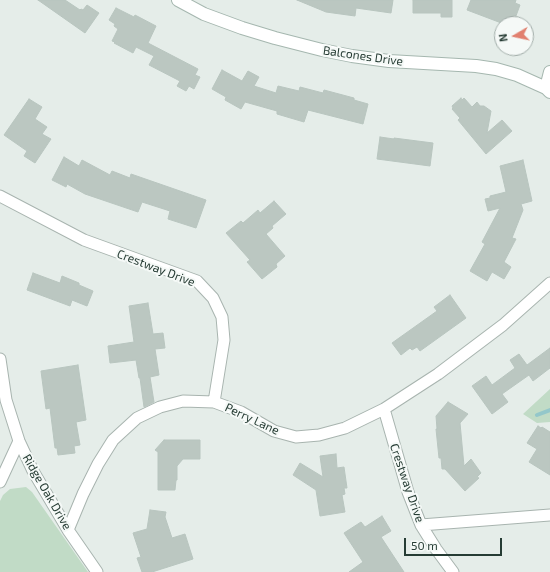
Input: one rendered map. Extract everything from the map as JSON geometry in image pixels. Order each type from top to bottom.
[{"type":"street","name":"Balcones Drive","points":[[178,0],[204,14],[242,28],[322,50],[389,61],[476,66],[496,69],[517,75],[548,90]]},
{"type":"street","points":[[548,90],[550,72]]},
{"type":"street","name":"Crestway Drive","points":[[0,196],[84,240],[197,281],[213,298],[222,317],[224,340],[214,402]]},
{"type":"street","name":"Perry Lane","points":[[68,530],[83,494],[98,464],[113,440],[137,418],[160,407],[183,401],[214,402],[241,412],[274,431],[296,437],[319,435],[345,428],[384,409],[438,374],[503,325],[550,283]]},
{"type":"street","name":"Ridge Oak Drive","points":[[0,359],[6,400],[19,441],[33,471],[68,530],[97,572]]},
{"type":"street","name":"Crestway Drive","points":[[384,409],[408,492],[421,525],[453,572]]},
{"type":"street","points":[[0,482],[19,441]]},
{"type":"street","points":[[421,525],[550,515]]},
{"type":"green space","points":[[550,389],[550,422],[537,423],[523,414]]},
{"type":"green space","points":[[26,487],[32,492],[88,572],[0,572],[0,501],[3,495],[10,489]]},
{"type":"building","points":[[38,0],[65,0],[80,10],[83,10],[87,5],[99,13],[85,33]]},
{"type":"building","points":[[297,0],[393,0],[391,13],[356,8],[355,16],[326,12]]},
{"type":"building","points":[[413,0],[452,0],[452,17],[441,17],[441,13],[413,13]]},
{"type":"building","points":[[471,0],[516,0],[515,3],[520,5],[516,16],[494,16],[494,20],[467,10]]},
{"type":"building","points":[[116,8],[134,17],[135,15],[156,26],[148,43],[198,69],[195,75],[200,77],[194,89],[189,86],[186,91],[177,86],[180,81],[149,65],[154,56],[136,47],[133,53],[112,41],[118,29],[114,26],[115,24],[109,20]]},
{"type":"building","points":[[222,70],[242,81],[248,71],[259,77],[254,86],[276,93],[278,86],[299,91],[300,87],[323,93],[324,90],[354,98],[354,100],[368,104],[363,124],[308,110],[304,122],[277,114],[277,111],[245,102],[241,109],[225,100],[226,97],[212,89]]},
{"type":"building","points":[[461,98],[462,100],[464,98],[472,107],[477,102],[480,106],[484,106],[491,111],[487,133],[502,120],[512,131],[486,154],[458,120],[460,118],[452,109],[452,106]]},
{"type":"building","points":[[29,99],[42,107],[35,119],[47,127],[42,134],[51,139],[35,163],[24,156],[27,151],[4,135]]},
{"type":"building","points":[[380,137],[433,143],[430,166],[377,159]]},
{"type":"building","points":[[64,157],[79,166],[82,160],[110,175],[112,171],[130,178],[131,174],[206,200],[196,228],[168,219],[170,211],[142,202],[138,212],[85,194],[67,184],[66,187],[52,180]]},
{"type":"building","points":[[523,160],[532,201],[521,204],[523,210],[512,238],[516,239],[504,262],[511,267],[504,279],[492,272],[487,281],[470,271],[485,244],[482,242],[500,208],[488,211],[485,199],[490,198],[490,196],[506,192],[500,166]]},
{"type":"building","points":[[274,201],[286,214],[272,226],[273,228],[266,234],[285,256],[276,264],[277,267],[262,279],[247,262],[250,260],[226,233],[241,221],[243,223],[258,210],[260,213]]},
{"type":"building","points":[[33,273],[60,283],[62,276],[93,291],[87,306],[72,300],[70,306],[27,290]]},
{"type":"building","points":[[450,295],[466,318],[420,351],[417,347],[412,350],[410,348],[401,355],[392,343],[437,311],[434,307]]},
{"type":"building","points":[[148,303],[153,334],[163,333],[165,348],[155,349],[159,375],[150,377],[154,402],[144,407],[136,360],[110,363],[108,346],[134,342],[129,306]]},
{"type":"building","points":[[550,348],[550,368],[533,381],[529,375],[502,394],[508,402],[492,414],[472,386],[486,376],[492,385],[515,368],[510,360],[519,354],[527,365]]},
{"type":"building","points":[[78,365],[86,420],[76,422],[80,445],[74,446],[75,453],[58,455],[57,448],[55,448],[50,408],[46,409],[41,371]]},
{"type":"building","points":[[448,402],[468,414],[460,423],[464,466],[471,459],[481,473],[477,477],[479,478],[465,491],[445,469],[442,469],[441,458],[439,458],[436,416]]},
{"type":"building","points":[[538,426],[550,432],[550,475],[529,462],[537,449],[527,443]]},
{"type":"building","points":[[164,440],[200,440],[200,459],[183,459],[177,466],[175,490],[158,490],[158,452],[155,450]]},
{"type":"building","points":[[336,454],[337,468],[344,467],[347,488],[344,488],[345,494],[342,495],[345,512],[320,516],[316,490],[293,475],[300,463],[323,477],[320,456]]},
{"type":"building","points":[[150,510],[166,512],[165,517],[172,538],[185,534],[193,559],[152,572],[142,572],[137,558],[141,557],[133,533],[147,529]]},
{"type":"building","points":[[382,516],[391,531],[381,537],[404,572],[349,572],[363,562],[344,533],[361,522],[365,527]]},
{"type":"waterway","points":[[537,415],[550,410]]}]
